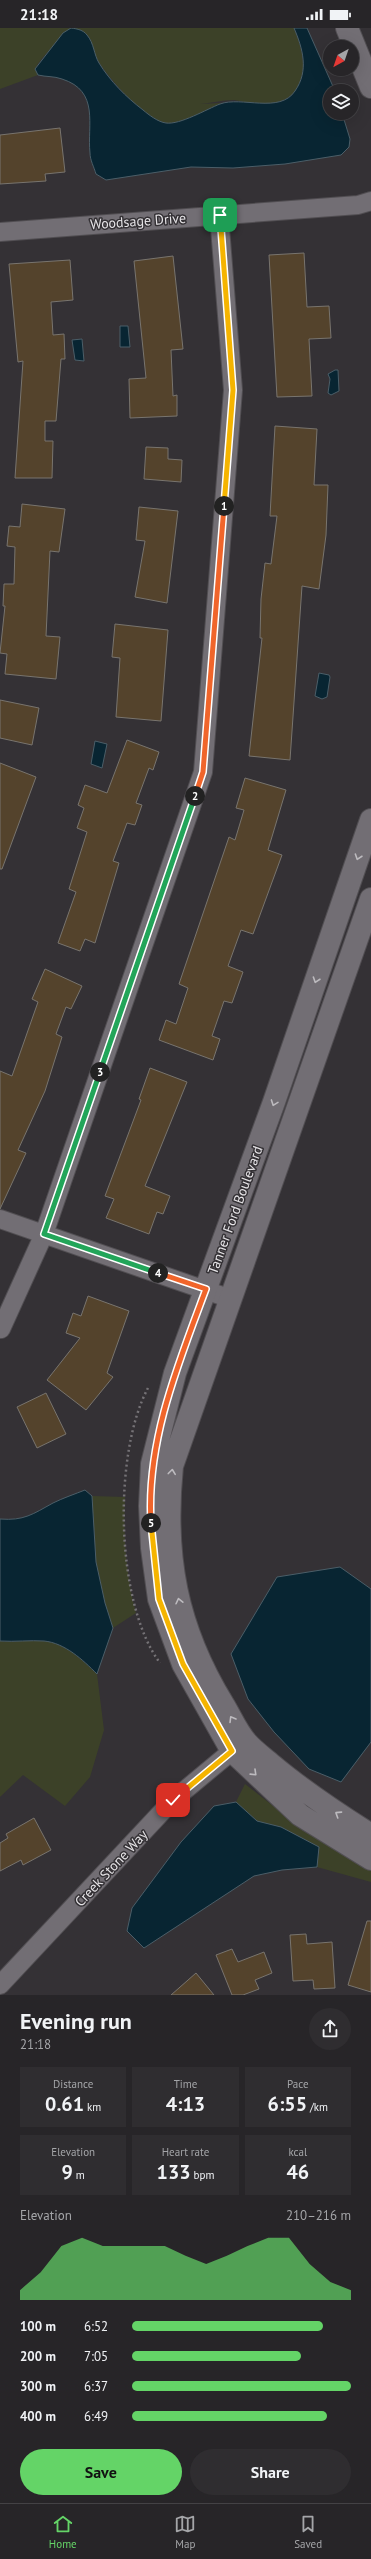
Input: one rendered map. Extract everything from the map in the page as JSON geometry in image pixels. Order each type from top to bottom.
[{"type":"street","points":[[346,28],[371,87]]},
{"type":"street","name":"Woodsage Drive","points":[[0,232],[358,205],[371,201]]},
{"type":"street","points":[[1,1329],[44,1234],[203,772],[233,390],[220,215]]},
{"type":"street","name":"Tanner Ford Boulevard","points":[[371,820],[274,1102],[175,1373],[152,1464],[150,1506],[152,1548],[159,1599],[183,1664],[239,1747],[300,1814],[371,1859]]},
{"type":"street","name":"Tanner Ford Boulevard","points":[[371,899],[172,1466],[168,1503],[170,1552],[179,1602],[190,1640],[239,1747],[371,1835]]},
{"type":"street","points":[[0,1219],[206,1289],[231,1299]]},
{"type":"street","name":"Creek Stone Way","points":[[0,1985],[173,1800],[239,1747]]},
{"type":"green space","points":[[0,28],[294,28],[302,55],[302,79],[297,89],[289,97],[277,103],[258,105],[234,100],[226,100],[200,104],[222,103],[181,122],[167,124],[159,122],[140,109],[121,90],[98,61],[88,36],[63,33],[35,69],[38,75],[0,89]]},
{"type":"green space","points":[[92,1496],[125,1497],[124,1526],[126,1555],[136,1613],[113,1628],[105,1603],[96,1562]]},
{"type":"green space","points":[[0,1641],[52,1642],[73,1653],[97,1674],[104,1730],[90,1777],[65,1806],[23,1775],[0,1797]]},
{"type":"green space","points":[[245,1784],[295,1823],[371,1869],[371,1882],[317,1867],[319,1847],[281,1827],[257,1821],[236,1802]]},
{"type":"water","points":[[71,28],[84,32],[91,42],[99,63],[113,82],[151,116],[166,123],[172,123],[179,122],[220,104],[229,102],[270,103],[280,102],[288,98],[295,91],[299,83],[303,68],[302,52],[294,28],[307,28],[323,64],[323,76],[328,76],[332,84],[323,84],[323,120],[344,120],[350,139],[349,147],[341,155],[285,164],[233,168],[191,167],[106,180],[96,174],[91,158],[89,142],[89,110],[87,100],[82,92],[74,84],[62,79],[38,75],[35,69],[63,33]]},
{"type":"water","points":[[120,326],[128,326],[130,347],[120,347]]},
{"type":"water","points":[[82,339],[84,361],[75,360],[72,340]]},
{"type":"water","points":[[338,370],[339,391],[331,395],[328,393],[330,379],[328,374]]},
{"type":"water","points":[[319,673],[329,675],[330,677],[327,697],[322,699],[315,696]]},
{"type":"water","points":[[95,741],[107,744],[102,768],[91,764]]},
{"type":"water","points":[[85,1490],[92,1496],[96,1562],[105,1603],[113,1628],[97,1674],[73,1653],[52,1642],[0,1641],[0,1519],[16,1519],[28,1516],[57,1501]]},
{"type":"water","points":[[340,1567],[371,1589],[371,1742],[341,1782],[309,1769],[274,1732],[248,1699],[231,1654],[277,1577]]},
{"type":"water","points":[[236,1802],[257,1821],[281,1827],[319,1847],[317,1867],[282,1870],[254,1876],[144,1948],[127,1931],[132,1908],[181,1842],[214,1806]]},
{"type":"building","points":[[60,128],[65,172],[45,174],[46,181],[0,184],[0,135]]},
{"type":"building","points":[[304,253],[307,307],[329,306],[331,338],[309,339],[312,396],[277,397],[269,255]]},
{"type":"building","points":[[173,256],[183,349],[171,350],[173,396],[177,395],[177,416],[130,418],[129,379],[146,378],[134,261]]},
{"type":"building","points":[[70,260],[73,300],[51,302],[53,335],[64,334],[65,359],[61,359],[56,421],[45,421],[45,441],[53,441],[52,478],[15,478],[23,361],[18,362],[9,264]]},
{"type":"building","points":[[275,426],[317,429],[314,485],[328,485],[326,535],[319,589],[302,586],[290,760],[249,756],[262,638],[260,638],[261,599],[265,563],[271,564],[277,516],[270,516]]},
{"type":"building","points":[[146,447],[168,448],[168,459],[182,460],[181,482],[144,479]]},
{"type":"building","points":[[22,504],[65,509],[59,552],[50,551],[46,636],[60,637],[56,679],[5,674],[7,654],[0,653],[5,606],[3,606],[4,584],[14,584],[15,547],[7,546],[9,526],[20,527]]},
{"type":"building","points":[[139,507],[178,511],[167,603],[135,597],[145,541],[136,540]]},
{"type":"building","points":[[115,624],[168,630],[161,721],[116,717],[120,658],[112,657]]},
{"type":"building","points":[[0,700],[39,708],[32,745],[0,738]]},
{"type":"building","points":[[127,740],[159,752],[153,770],[149,768],[136,803],[142,805],[135,825],[127,823],[113,861],[119,863],[95,943],[85,939],[80,951],[58,943],[76,892],[69,889],[87,832],[77,828],[84,808],[78,805],[85,785],[107,793]]},
{"type":"building","points":[[0,763],[36,777],[2,869],[0,869]]},
{"type":"building","points":[[245,778],[286,790],[268,850],[282,855],[253,934],[241,930],[228,966],[243,972],[232,1003],[224,1001],[212,1036],[220,1039],[213,1060],[159,1040],[166,1020],[176,1024],[188,988],[179,984],[229,837],[235,840],[244,810],[236,808]]},
{"type":"building","points":[[45,969],[82,986],[71,1009],[66,1007],[56,1034],[62,1037],[45,1091],[18,1150],[26,1153],[0,1209],[0,1071],[12,1076],[38,1002],[32,999]]},
{"type":"building","points":[[150,1068],[187,1082],[145,1186],[170,1196],[163,1214],[157,1212],[149,1234],[106,1218],[114,1199],[105,1196],[141,1100],[139,1099]]},
{"type":"building","points":[[88,1296],[129,1311],[107,1373],[113,1377],[86,1410],[47,1380],[80,1338],[66,1333],[73,1313],[81,1316]]},
{"type":"building","points":[[46,1393],[66,1434],[37,1448],[17,1407]]},
{"type":"building","points":[[34,1818],[51,1850],[23,1865],[21,1860],[0,1871],[0,1843],[8,1838],[6,1834]]},
{"type":"building","points":[[367,1921],[371,1921],[371,1992],[348,1985]]},
{"type":"building","points":[[306,1934],[307,1944],[332,1942],[335,1988],[314,1989],[313,1980],[293,1981],[290,1935]]},
{"type":"building","points":[[232,1949],[238,1962],[264,1952],[272,1973],[255,1980],[259,1989],[243,1995],[232,1995],[216,1955]]},
{"type":"building","points":[[196,1973],[214,1995],[171,1995]]},
{"type":"route","points":[[173,1800],[232,1751],[209,1714],[183,1664],[159,1599],[152,1548],[150,1506],[152,1464],[175,1373],[206,1289],[44,1234],[203,772],[233,390],[220,215]]}]
